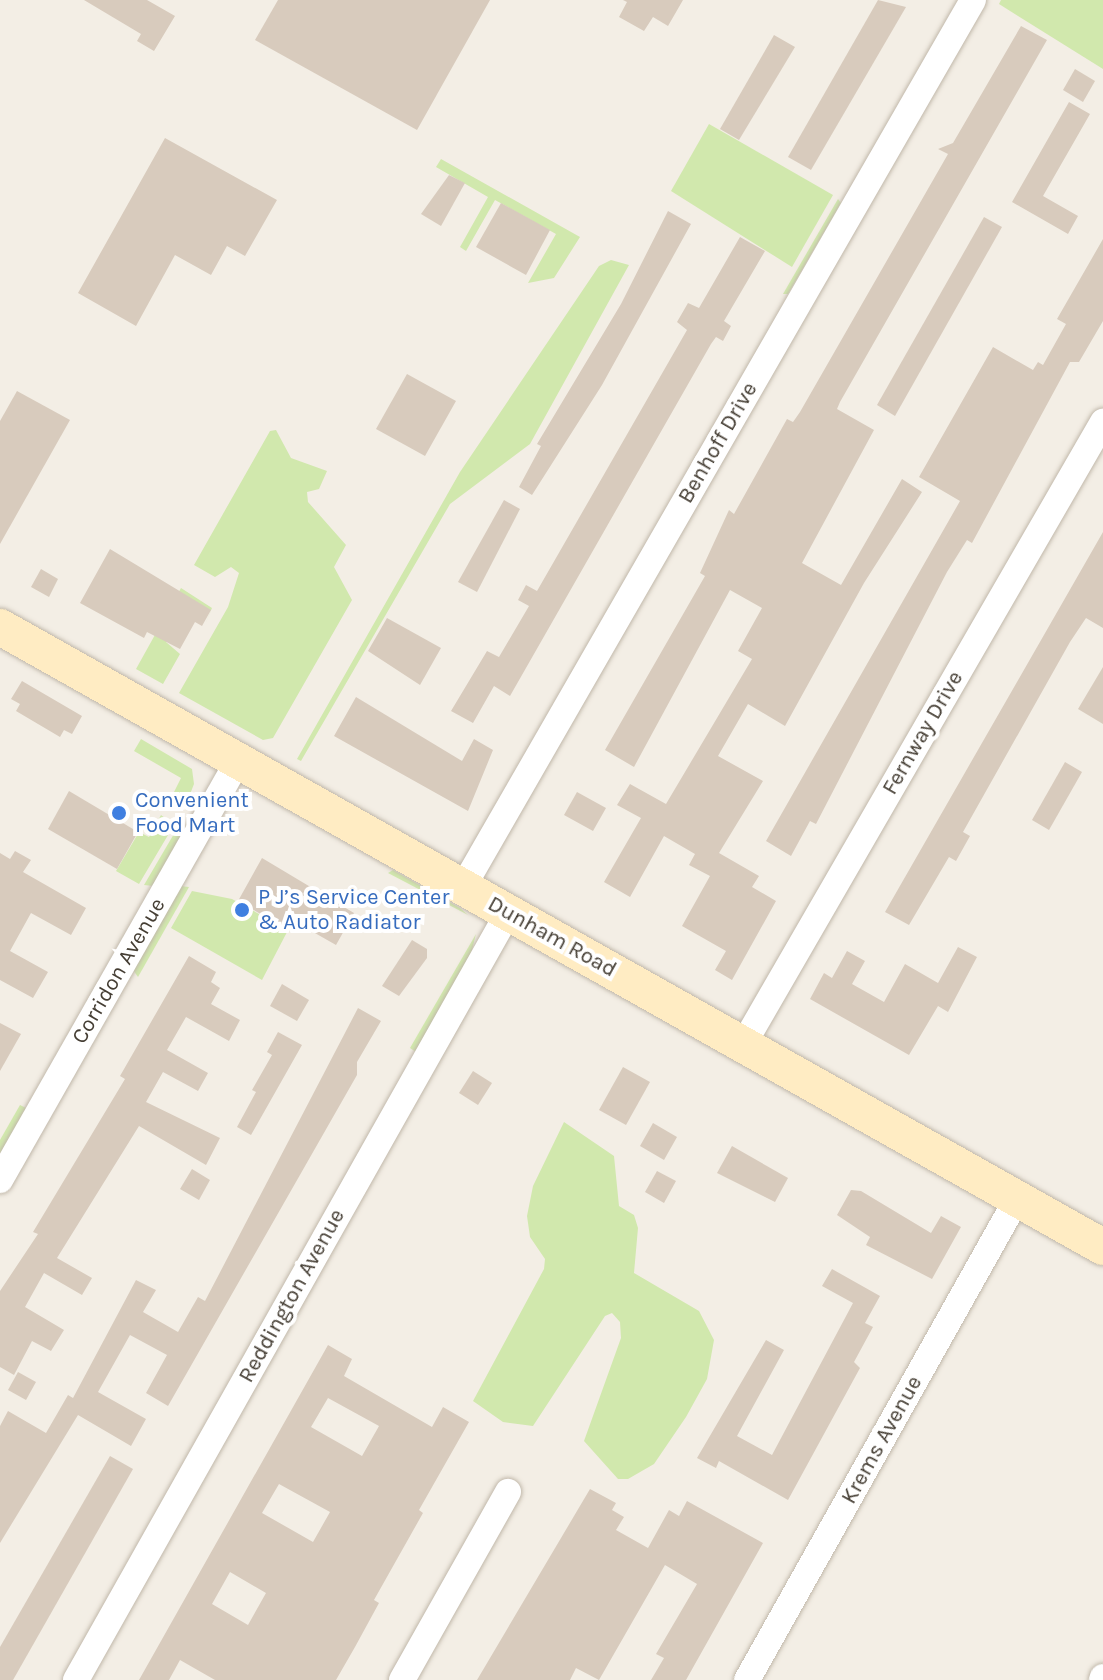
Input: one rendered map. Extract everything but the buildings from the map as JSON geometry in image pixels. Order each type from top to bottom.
[{"type":"street","name":"Benhoff Drive","points":[[463,887],[973,0]]},
{"type":"street","name":"Fernway Drive","points":[[743,1045],[1103,422]]},
{"type":"street","name":"Dunham Road","points":[[0,627],[1103,1247]]},
{"type":"street","name":"Corridon Avenue","points":[[0,1180],[238,761]]},
{"type":"street","name":"Reddington Avenue","points":[[76,1680],[508,913]]},
{"type":"street","name":"Krems Avenue","points":[[747,1680],[1017,1199]]},
{"type":"street","points":[[402,1680],[508,1492]]},
{"type":"green space","points":[[1001,0],[1103,0],[1103,69],[999,4]]},
{"type":"green space","points":[[709,124],[833,195],[792,267],[671,191]]},
{"type":"green space","points":[[441,159],[580,237],[554,278],[528,283],[556,234],[495,200],[466,251],[460,247],[488,197],[436,167]]},
{"type":"green space","points":[[838,199],[841,203],[788,294],[783,294]]},
{"type":"green space","points":[[611,260],[629,265],[530,444],[450,504],[301,761],[297,759],[460,472],[599,266]]},
{"type":"green space","points":[[276,430],[291,458],[327,471],[319,489],[307,492],[308,502],[346,545],[334,567],[352,600],[273,738],[263,740],[179,693],[228,607],[239,573],[231,567],[215,577],[194,565],[270,431]]},
{"type":"green space","points":[[181,588],[212,608],[204,627],[211,610],[166,642],[180,654],[163,684],[136,669]]},
{"type":"green space","points":[[141,739],[192,769],[194,784],[187,802],[173,794],[181,778],[134,751]]},
{"type":"green space","points":[[161,815],[174,825],[139,884],[116,871],[139,832],[149,837]]},
{"type":"green space","points":[[178,827],[180,838],[153,886],[144,885]]},
{"type":"green space","points":[[393,870],[460,908],[468,915],[388,873]]},
{"type":"green space","points":[[180,886],[189,887],[138,977],[133,970]]},
{"type":"green space","points":[[310,888],[262,980],[171,928],[192,891],[232,899],[286,929]]},
{"type":"green space","points":[[476,934],[471,954],[416,1052],[410,1048]]},
{"type":"green space","points":[[20,1105],[26,1108],[0,1154],[0,1140]]},
{"type":"green space","points":[[564,1122],[614,1156],[619,1206],[634,1215],[638,1228],[634,1273],[699,1311],[714,1340],[707,1379],[686,1417],[654,1464],[628,1479],[618,1479],[584,1441],[621,1338],[620,1322],[612,1313],[605,1316],[533,1426],[503,1422],[473,1401],[544,1269],[545,1259],[530,1237],[527,1216],[533,1186]]},
{"type":"place","name":"Convenient Food Mart","points":[[119,813]]},
{"type":"place","name":"P J’s Service Center & Auto Radiator","points":[[242,910]]}]
